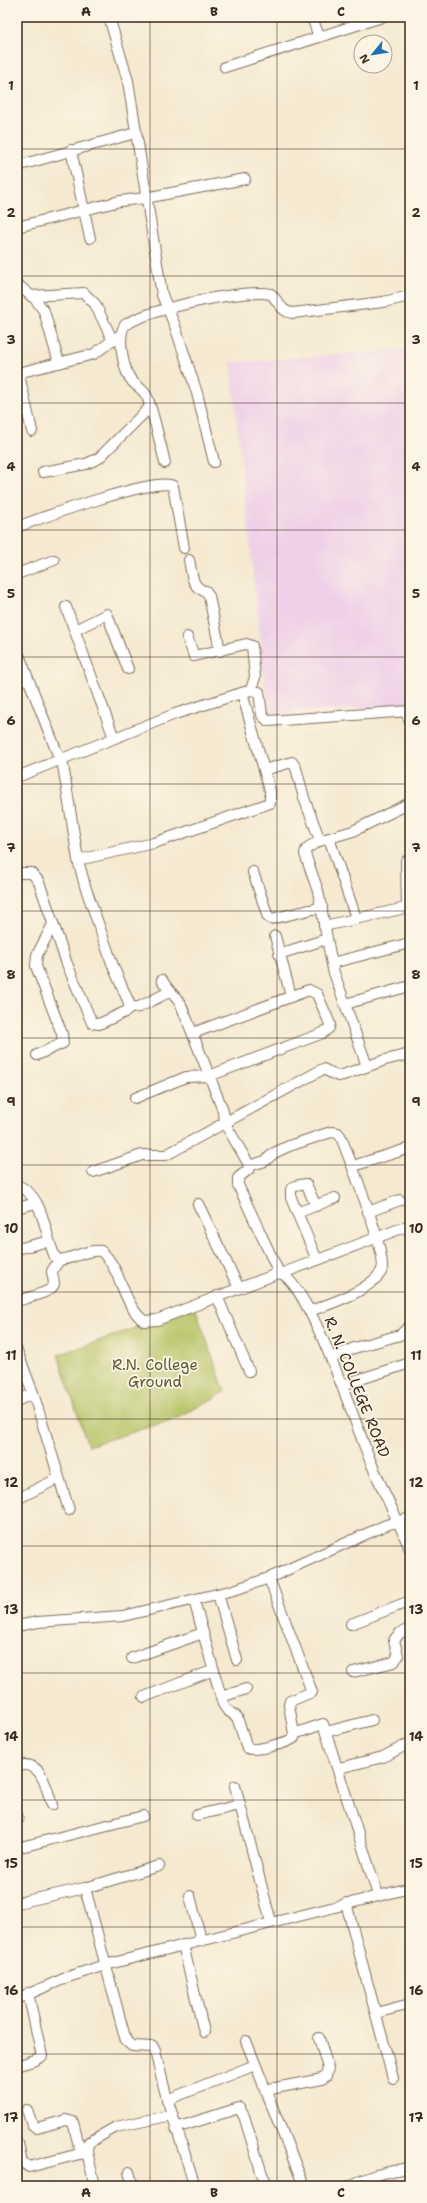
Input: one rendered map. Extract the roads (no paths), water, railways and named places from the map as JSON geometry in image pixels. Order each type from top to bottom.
[{"type":"street","points":[[109,17],[128,81],[145,198],[162,295],[175,326],[197,393],[214,462]]},
{"type":"street","points":[[312,17],[319,37]]},
{"type":"street","points":[[225,67],[382,17]]},
{"type":"street","points":[[17,166],[71,150],[135,134]]},
{"type":"street","points":[[71,150],[90,238]]},
{"type":"street","points":[[17,227],[84,211],[120,200],[145,198],[245,179]]},
{"type":"street","points":[[17,284],[31,296],[44,311],[59,363]]},
{"type":"street","points":[[31,296],[84,293],[95,304],[117,338],[129,376],[146,393],[165,463]]},
{"type":"street","points":[[32,431],[19,375],[22,372],[94,354],[117,338],[125,325],[130,322],[167,309],[217,298],[259,293],[271,294],[282,308],[287,312],[293,313],[383,302],[410,296]]},
{"type":"street","points":[[43,472],[86,464],[99,458],[150,407]]},
{"type":"street","points":[[17,527],[109,497],[167,483],[173,486],[184,548]]},
{"type":"street","points":[[17,574],[54,560]]},
{"type":"street","points":[[189,560],[197,588],[206,591],[209,596],[220,650]]},
{"type":"street","points":[[66,607],[114,738]]},
{"type":"street","points":[[75,630],[107,614],[128,669]]},
{"type":"street","points":[[78,860],[154,843],[265,806],[270,803],[271,798],[246,692],[255,677],[252,646],[246,644],[194,656],[187,637]]},
{"type":"street","points":[[17,650],[22,680],[58,755],[62,759],[78,860],[94,913],[129,1008]]},
{"type":"street","points":[[17,778],[114,738],[194,708],[246,692],[259,692],[262,715],[268,721],[408,711],[410,721]]},
{"type":"street","points":[[264,770],[287,762],[292,762],[294,764],[319,841]]},
{"type":"street","points":[[367,1066],[332,963],[324,926],[322,907],[306,854],[310,846],[319,841],[353,832],[410,803]]},
{"type":"street","points":[[329,838],[356,918]]},
{"type":"street","points":[[324,926],[409,907],[406,861]]},
{"type":"street","points":[[253,872],[268,917],[271,919],[322,907]]},
{"type":"street","points":[[17,873],[32,873],[36,877],[92,1023],[100,1024],[129,1008],[139,1007],[169,992]]},
{"type":"street","points":[[37,1055],[63,1043],[36,966],[38,955],[53,924]]},
{"type":"street","points":[[275,936],[291,996]]},
{"type":"street","points":[[279,954],[327,939]]},
{"type":"street","points":[[332,963],[410,943]]},
{"type":"street","points":[[162,980],[169,992],[178,1000],[193,1033],[222,1108],[225,1121],[249,1166],[265,1161],[274,1153],[289,1146],[334,1132],[341,1136],[377,1236],[383,1262],[382,1272],[352,1295],[310,1311]]},
{"type":"street","points":[[345,1004],[410,986]]},
{"type":"street","points":[[135,1098],[186,1077],[209,1076],[327,1031],[330,1024],[325,1010],[314,991],[305,991],[193,1033]]},
{"type":"street","points":[[93,1172],[142,1155],[166,1155],[225,1121],[285,1091],[323,1069],[338,1076],[410,1054]]},
{"type":"street","points":[[352,1166],[410,1148]]},
{"type":"street","name":"R. N. COLLEGE ROAD","points":[[249,1166],[248,1171],[238,1178],[238,1185],[281,1273],[292,1282],[310,1311],[342,1385],[372,1464],[410,1549]]},
{"type":"street","points":[[316,1206],[306,1184],[295,1186],[290,1193],[317,1260]]},
{"type":"street","points":[[17,1185],[29,1193],[36,1203],[50,1241],[52,1251],[59,1260]]},
{"type":"street","points":[[297,1213],[336,1198]]},
{"type":"street","points":[[368,1212],[400,1200]]},
{"type":"street","points":[[17,1208],[36,1203]]},
{"type":"street","points":[[198,1204],[239,1288]]},
{"type":"street","points":[[17,1301],[44,1293],[52,1288],[54,1283],[52,1271],[59,1260],[94,1250],[101,1251],[112,1265],[135,1311],[144,1321],[157,1320],[217,1296],[410,1225]]},
{"type":"street","points":[[17,1249],[50,1241]]},
{"type":"street","points":[[217,1296],[249,1371]]},
{"type":"street","points":[[331,1358],[354,1348],[400,1335],[410,1326]]},
{"type":"street","points":[[17,1351],[33,1393],[69,1510]]},
{"type":"street","points":[[342,1385],[410,1363]]},
{"type":"street","points":[[17,1400],[33,1393]]},
{"type":"street","points":[[17,1499],[59,1478]]},
{"type":"street","points":[[17,1626],[38,1622],[123,1616],[218,1594],[269,1578],[398,1521],[410,1518]]},
{"type":"street","points":[[194,1600],[224,1707],[237,1717],[244,1744],[250,1750],[288,1741],[294,1738],[289,1705],[290,1701],[312,1692],[269,1578]]},
{"type":"street","points":[[218,1594],[238,1660]]},
{"type":"street","points":[[351,1624],[410,1602]]},
{"type":"street","points":[[353,1672],[394,1662],[398,1656],[394,1640],[400,1633],[410,1629]]},
{"type":"street","points":[[132,1658],[203,1633]]},
{"type":"street","points":[[144,1697],[214,1670]]},
{"type":"street","points":[[221,1697],[246,1689]]},
{"type":"street","points":[[326,1732],[372,1720]]},
{"type":"street","points":[[294,1734],[323,1724],[378,1895]]},
{"type":"street","points":[[338,1768],[383,1757],[410,1743]]},
{"type":"street","points":[[17,1766],[28,1764],[34,1766],[40,1773],[52,1805]]},
{"type":"street","points":[[235,1786],[271,1922]]},
{"type":"street","points":[[196,1815],[240,1805]]},
{"type":"street","points":[[17,1848],[143,1816]]},
{"type":"street","points":[[17,1903],[85,1888],[158,1866]]},
{"type":"street","points":[[85,1888],[126,2040],[132,2046],[153,2047],[167,2100],[195,2186]]},
{"type":"street","points":[[17,1999],[68,1977],[105,1965],[410,1888]]},
{"type":"street","points":[[190,1896],[202,1940]]},
{"type":"street","points":[[346,1903],[393,2078]]},
{"type":"street","points":[[183,1945],[204,2032]]},
{"type":"street","points":[[17,2066],[42,2056],[28,1994]]},
{"type":"street","points":[[376,2013],[410,2004]]},
{"type":"street","points":[[265,2090],[322,2079],[326,2076],[328,2068],[320,2038]]},
{"type":"street","points":[[246,2041],[304,2186]]},
{"type":"street","points":[[167,2100],[255,2065]]},
{"type":"street","points":[[176,2128],[239,2108],[244,2116],[262,2174],[268,2186]]},
{"type":"street","points":[[27,2110],[32,2124],[37,2128],[66,2120],[73,2122],[95,2186]]},
{"type":"street","points":[[84,2153],[88,2143],[116,2127],[172,2115]]},
{"type":"street","points":[[18,2143],[22,2162],[29,2167],[84,2153]]},
{"type":"street","points":[[348,2186],[376,2175],[410,2167]]},
{"type":"street","points":[[129,2172],[133,2186]]},
{"type":"park label","name":"R.N. College Ground","points":[[155,1374]]}]
